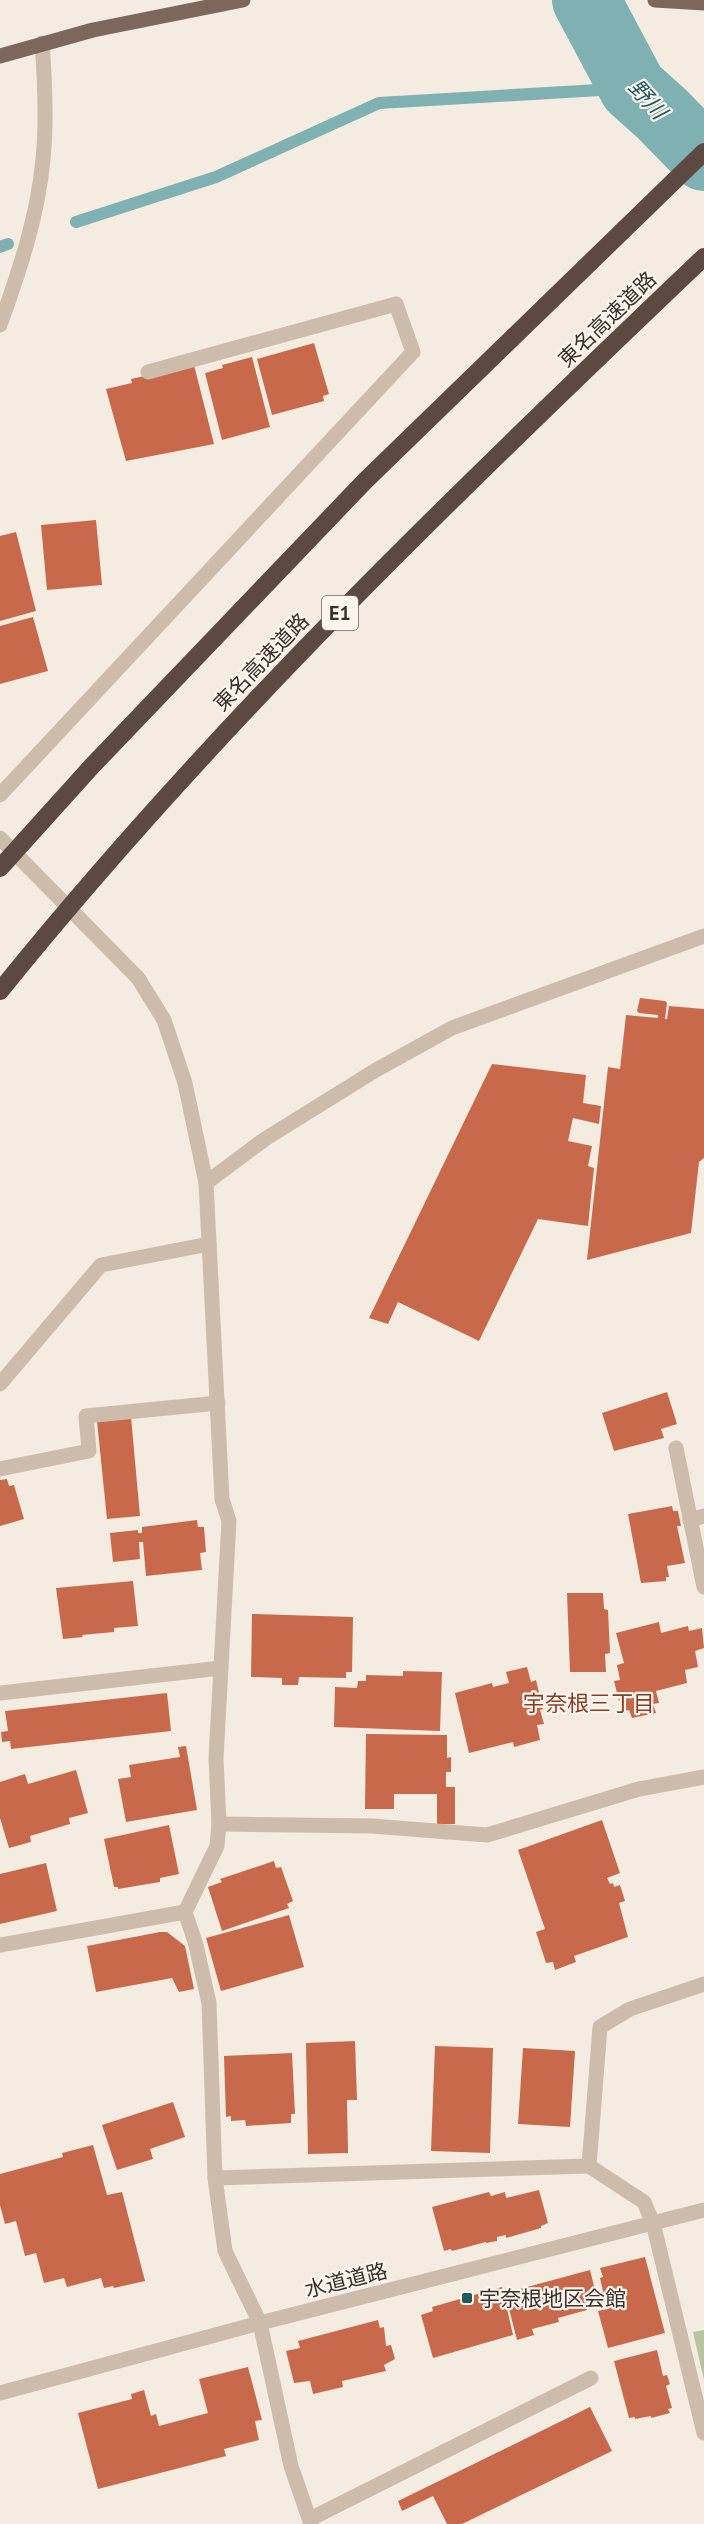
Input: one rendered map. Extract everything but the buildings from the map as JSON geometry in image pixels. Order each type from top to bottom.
[{"type":"highway","points":[[0,868],[100,757],[365,480],[704,152]]},
{"type":"highway","name":"東名高速道路","points":[[0,991],[53,925],[188,771],[332,621],[551,403],[704,257]]},
{"type":"main road","points":[[0,56],[93,30],[243,0]]},
{"type":"main road","points":[[655,0],[701,3]]},
{"type":"street","points":[[0,325],[16,280],[33,216],[43,160],[46,93],[42,43]]},
{"type":"street","points":[[0,795],[412,352],[396,304],[148,372]]},
{"type":"street","points":[[0,838],[138,978],[164,1020],[185,1083],[206,1183],[222,1499],[229,1521],[216,1758],[219,1824],[217,1846],[185,1912],[209,2003],[215,2178],[225,2251],[260,2323],[291,2466],[310,2522],[591,2379]]},
{"type":"street","points":[[206,1183],[266,1139],[376,1070],[452,1028],[704,936]]},
{"type":"street","points":[[0,1384],[101,1264],[209,1244]]},
{"type":"street","points":[[0,1469],[88,1451],[86,1416],[218,1403]]},
{"type":"street","points":[[676,1448],[697,1518],[704,1587]]},
{"type":"street","points":[[0,1693],[221,1668]]},
{"type":"street","points":[[219,1824],[372,1826],[487,1835],[639,1789],[704,1777]]},
{"type":"street","points":[[0,1946],[185,1912]]},
{"type":"street","points":[[589,2166],[600,2027],[630,2009],[704,1984]]},
{"type":"street","points":[[215,2178],[589,2166],[644,2202],[653,2223],[704,2433]]},
{"type":"street","name":"水道道路","points":[[0,2393],[260,2323],[704,2210]]},
{"type":"green space","points":[[704,2330],[704,2380],[693,2332]]},
{"type":"waterway","name":"野川","points":[[586,0],[633,88],[704,157]]},
{"type":"waterway","points":[[76,222],[216,177],[379,103],[633,88]]},
{"type":"waterway","points":[[0,247],[8,244]]},
{"type":"place","name":"宇奈根地区会館","points":[[467,2298]]},
{"type":"district","name":"宇奈根三丁目","points":[[589,1703]]}]
